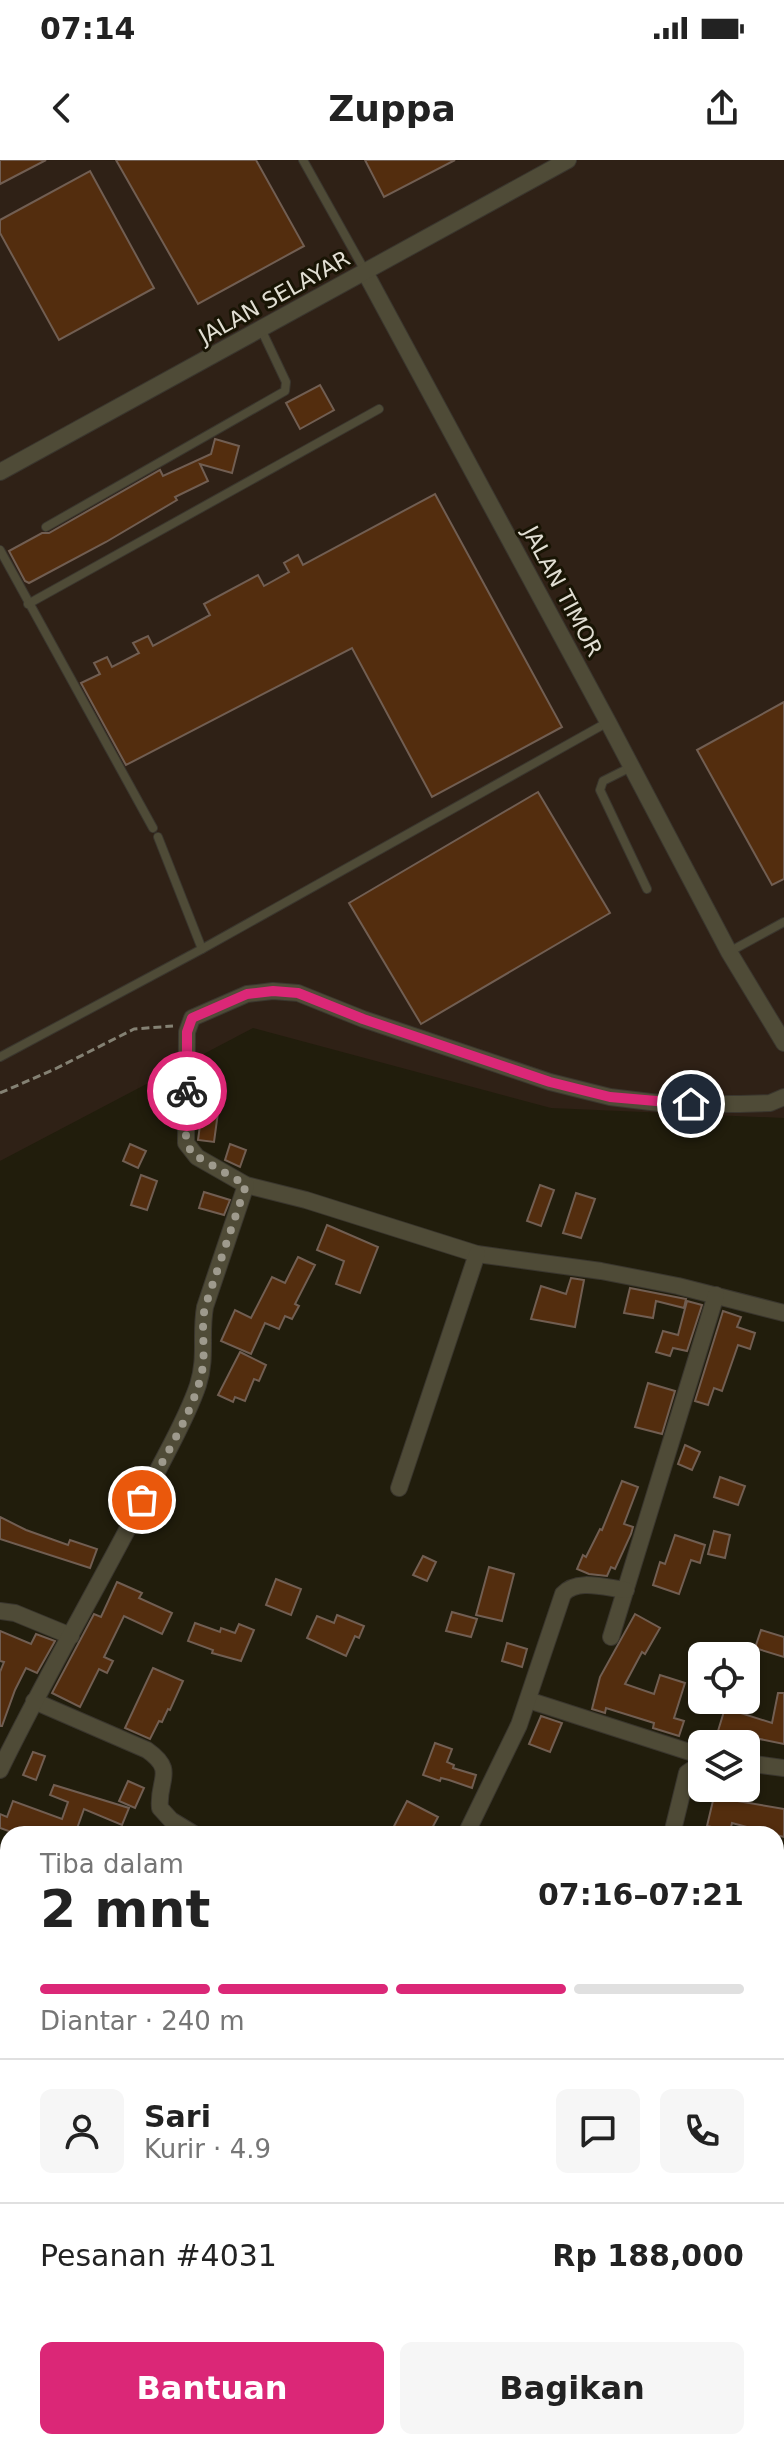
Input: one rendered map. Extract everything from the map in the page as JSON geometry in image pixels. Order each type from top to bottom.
[{"type":"street","name":"JALAN SELAYAR","points":[[0,472],[568,160]]},
{"type":"street","name":"JALAN TIMOR","points":[[365,272],[729,952],[784,1043]]},
{"type":"street","points":[[784,1097],[770,1103],[740,1104],[667,1104],[610,1097],[550,1082],[363,1019],[298,993],[273,991],[247,994],[192,1018],[188,1025],[186,1143],[197,1157],[246,1185],[306,1200],[477,1254],[601,1271],[784,1313]]},
{"type":"street","points":[[0,1770],[197,1388],[205,1350],[202,1321],[205,1307],[246,1185]]},
{"type":"street","points":[[399,1488],[477,1254]]},
{"type":"street","points":[[611,1637],[716,1295]]},
{"type":"street","points":[[470,1826],[519,1725],[567,1590],[578,1585],[626,1590]]},
{"type":"street","points":[[0,1611],[15,1613],[71,1636]]},
{"type":"street","points":[[528,1700],[688,1751]]},
{"type":"street","points":[[34,1701],[147,1750],[160,1760],[164,1775],[160,1808],[181,1826]]},
{"type":"street","points":[[760,1765],[784,1768]]},
{"type":"street","points":[[674,1826],[688,1772]]},
{"type":"lane","name":"JALAN TIMOR","points":[[303,160],[365,272]]},
{"type":"lane","points":[[46,527],[285,391],[286,382],[261,329]]},
{"type":"lane","points":[[28,604],[379,409]]},
{"type":"lane","points":[[0,550],[156,833],[202,949]]},
{"type":"lane","points":[[0,1057],[202,949],[608,722]]},
{"type":"lane","points":[[632,767],[603,781],[600,790],[647,889]]},
{"type":"lane","points":[[729,952],[784,922]]},
{"type":"path","points":[[0,1093],[134,1029],[188,1025]]},
{"type":"shaded area","points":[[0,160],[784,160],[784,1118],[551,1108],[253,1028],[0,1161]]},
{"type":"building","points":[[0,160],[46,160],[0,184]]},
{"type":"building","points":[[116,160],[256,160],[304,246],[198,304]]},
{"type":"building","points":[[365,160],[455,160],[384,197]]},
{"type":"building","points":[[90,171],[154,288],[59,340],[0,233],[0,220]]},
{"type":"building","points":[[320,385],[334,410],[300,429],[286,403]]},
{"type":"building","points":[[215,439],[239,446],[232,473],[200,464],[208,481],[175,497],[177,500],[106,542],[29,583],[25,581],[9,551],[42,533],[49,533],[160,470],[163,476],[211,454]]},
{"type":"building","points":[[435,494],[562,727],[432,797],[352,648],[126,765],[81,683],[100,674],[94,663],[107,657],[112,667],[139,653],[133,643],[148,636],[153,646],[210,615],[204,604],[258,575],[264,586],[289,572],[284,563],[298,555],[303,565]]},
{"type":"building","points":[[784,702],[784,879],[772,885],[697,750]]},
{"type":"building","points":[[538,792],[610,913],[421,1024],[349,903]]},
{"type":"building","points":[[203,1103],[219,1105],[214,1142],[198,1140]]},
{"type":"building","points":[[130,1144],[146,1151],[138,1168],[123,1161]]},
{"type":"building","points":[[230,1144],[246,1150],[240,1167],[225,1160]]},
{"type":"building","points":[[141,1175],[157,1181],[147,1210],[131,1205]]},
{"type":"building","points":[[540,1185],[554,1190],[541,1226],[527,1221]]},
{"type":"building","points":[[204,1192],[230,1200],[224,1215],[199,1208]]},
{"type":"building","points":[[576,1193],[595,1199],[581,1238],[563,1233]]},
{"type":"building","points":[[327,1225],[378,1247],[360,1293],[336,1284],[344,1261],[317,1250]]},
{"type":"building","points":[[298,1257],[315,1265],[295,1304],[299,1306],[292,1319],[285,1316],[279,1329],[265,1323],[251,1354],[221,1341],[235,1310],[251,1318],[272,1277],[285,1283]]},
{"type":"building","points":[[571,1278],[584,1280],[575,1327],[531,1319],[541,1286],[566,1294]]},
{"type":"building","points":[[630,1288],[686,1299],[684,1308],[656,1301],[653,1318],[624,1313]]},
{"type":"building","points":[[687,1301],[702,1305],[687,1351],[673,1348],[670,1356],[656,1352],[663,1331],[678,1335]]},
{"type":"building","points":[[723,1311],[741,1317],[737,1327],[755,1333],[750,1349],[738,1345],[722,1391],[714,1388],[708,1405],[695,1401]]},
{"type":"building","points":[[240,1352],[266,1365],[259,1381],[254,1379],[245,1401],[235,1397],[233,1402],[218,1395]]},
{"type":"building","points":[[648,1383],[675,1391],[662,1434],[635,1427]]},
{"type":"building","points":[[685,1445],[700,1452],[692,1470],[678,1464]]},
{"type":"building","points":[[720,1477],[745,1486],[738,1505],[714,1497]]},
{"type":"building","points":[[622,1481],[638,1487],[624,1524],[633,1527],[615,1569],[611,1567],[607,1576],[577,1569],[583,1555],[586,1557],[602,1530]]},
{"type":"building","points":[[0,1517],[68,1545],[70,1540],[97,1549],[90,1568],[0,1539]]},
{"type":"building","points":[[714,1531],[730,1535],[725,1558],[708,1554]]},
{"type":"building","points":[[675,1535],[705,1545],[700,1563],[691,1560],[679,1594],[653,1585],[660,1562],[665,1564]]},
{"type":"building","points":[[423,1556],[436,1562],[427,1581],[413,1575]]},
{"type":"building","points":[[489,1567],[514,1574],[502,1621],[476,1615]]},
{"type":"building","points":[[276,1579],[301,1589],[291,1615],[266,1605]]},
{"type":"building","points":[[117,1582],[142,1593],[139,1598],[172,1613],[162,1634],[124,1616],[104,1657],[113,1661],[107,1673],[99,1669],[80,1707],[52,1693],[94,1614],[101,1617]]},
{"type":"building","points":[[452,1612],[477,1619],[471,1637],[446,1631]]},
{"type":"building","points":[[635,1614],[660,1628],[645,1654],[642,1652],[625,1684],[654,1694],[660,1675],[685,1683],[674,1718],[684,1721],[679,1736],[653,1728],[654,1723],[606,1708],[605,1713],[592,1709],[600,1677]]},
{"type":"building","points":[[337,1615],[364,1626],[359,1638],[355,1636],[346,1656],[307,1638],[317,1616],[334,1623]]},
{"type":"building","points":[[195,1623],[220,1632],[221,1628],[235,1633],[239,1624],[254,1630],[241,1661],[212,1653],[213,1650],[188,1641]]},
{"type":"building","points":[[761,1630],[784,1637],[784,1657],[760,1650],[760,1642],[757,1642]]},
{"type":"building","points":[[0,1631],[31,1644],[36,1634],[55,1641],[37,1673],[26,1668],[2,1726],[0,1672],[4,1662],[0,1661]]},
{"type":"building","points":[[507,1643],[527,1649],[522,1667],[502,1661]]},
{"type":"building","points":[[153,1668],[183,1681],[170,1710],[162,1722],[159,1721],[150,1739],[125,1728]]},
{"type":"building","points":[[778,1693],[784,1693],[784,1744],[760,1739],[760,1730],[718,1730],[723,1714],[744,1714],[772,1723]]},
{"type":"building","points":[[541,1716],[562,1723],[550,1752],[529,1744]]},
{"type":"building","points":[[435,1743],[452,1749],[447,1762],[454,1765],[453,1768],[476,1775],[472,1788],[423,1775]]},
{"type":"building","points":[[33,1752],[45,1756],[36,1780],[23,1775]]},
{"type":"building","points":[[128,1781],[144,1788],[135,1808],[119,1801]]},
{"type":"building","points":[[54,1785],[129,1808],[122,1825],[84,1809],[78,1826],[0,1826],[0,1814],[7,1817],[13,1801],[62,1819],[68,1802],[50,1795]]},
{"type":"building","points":[[407,1801],[438,1817],[433,1826],[394,1826]]},
{"type":"building","points":[[713,1802],[743,1802],[784,1809],[784,1826],[732,1823],[731,1826],[707,1826]]},
{"type":"way so far","points":[[142,1500],[197,1388],[205,1350],[202,1321],[205,1307],[246,1185],[191,1153],[185,1132],[187,1091]]},
{"type":"route","points":[[187,1091],[187,1032],[192,1018],[247,994],[273,991],[298,993],[363,1019],[550,1082],[610,1097],[691,1104]]}]
